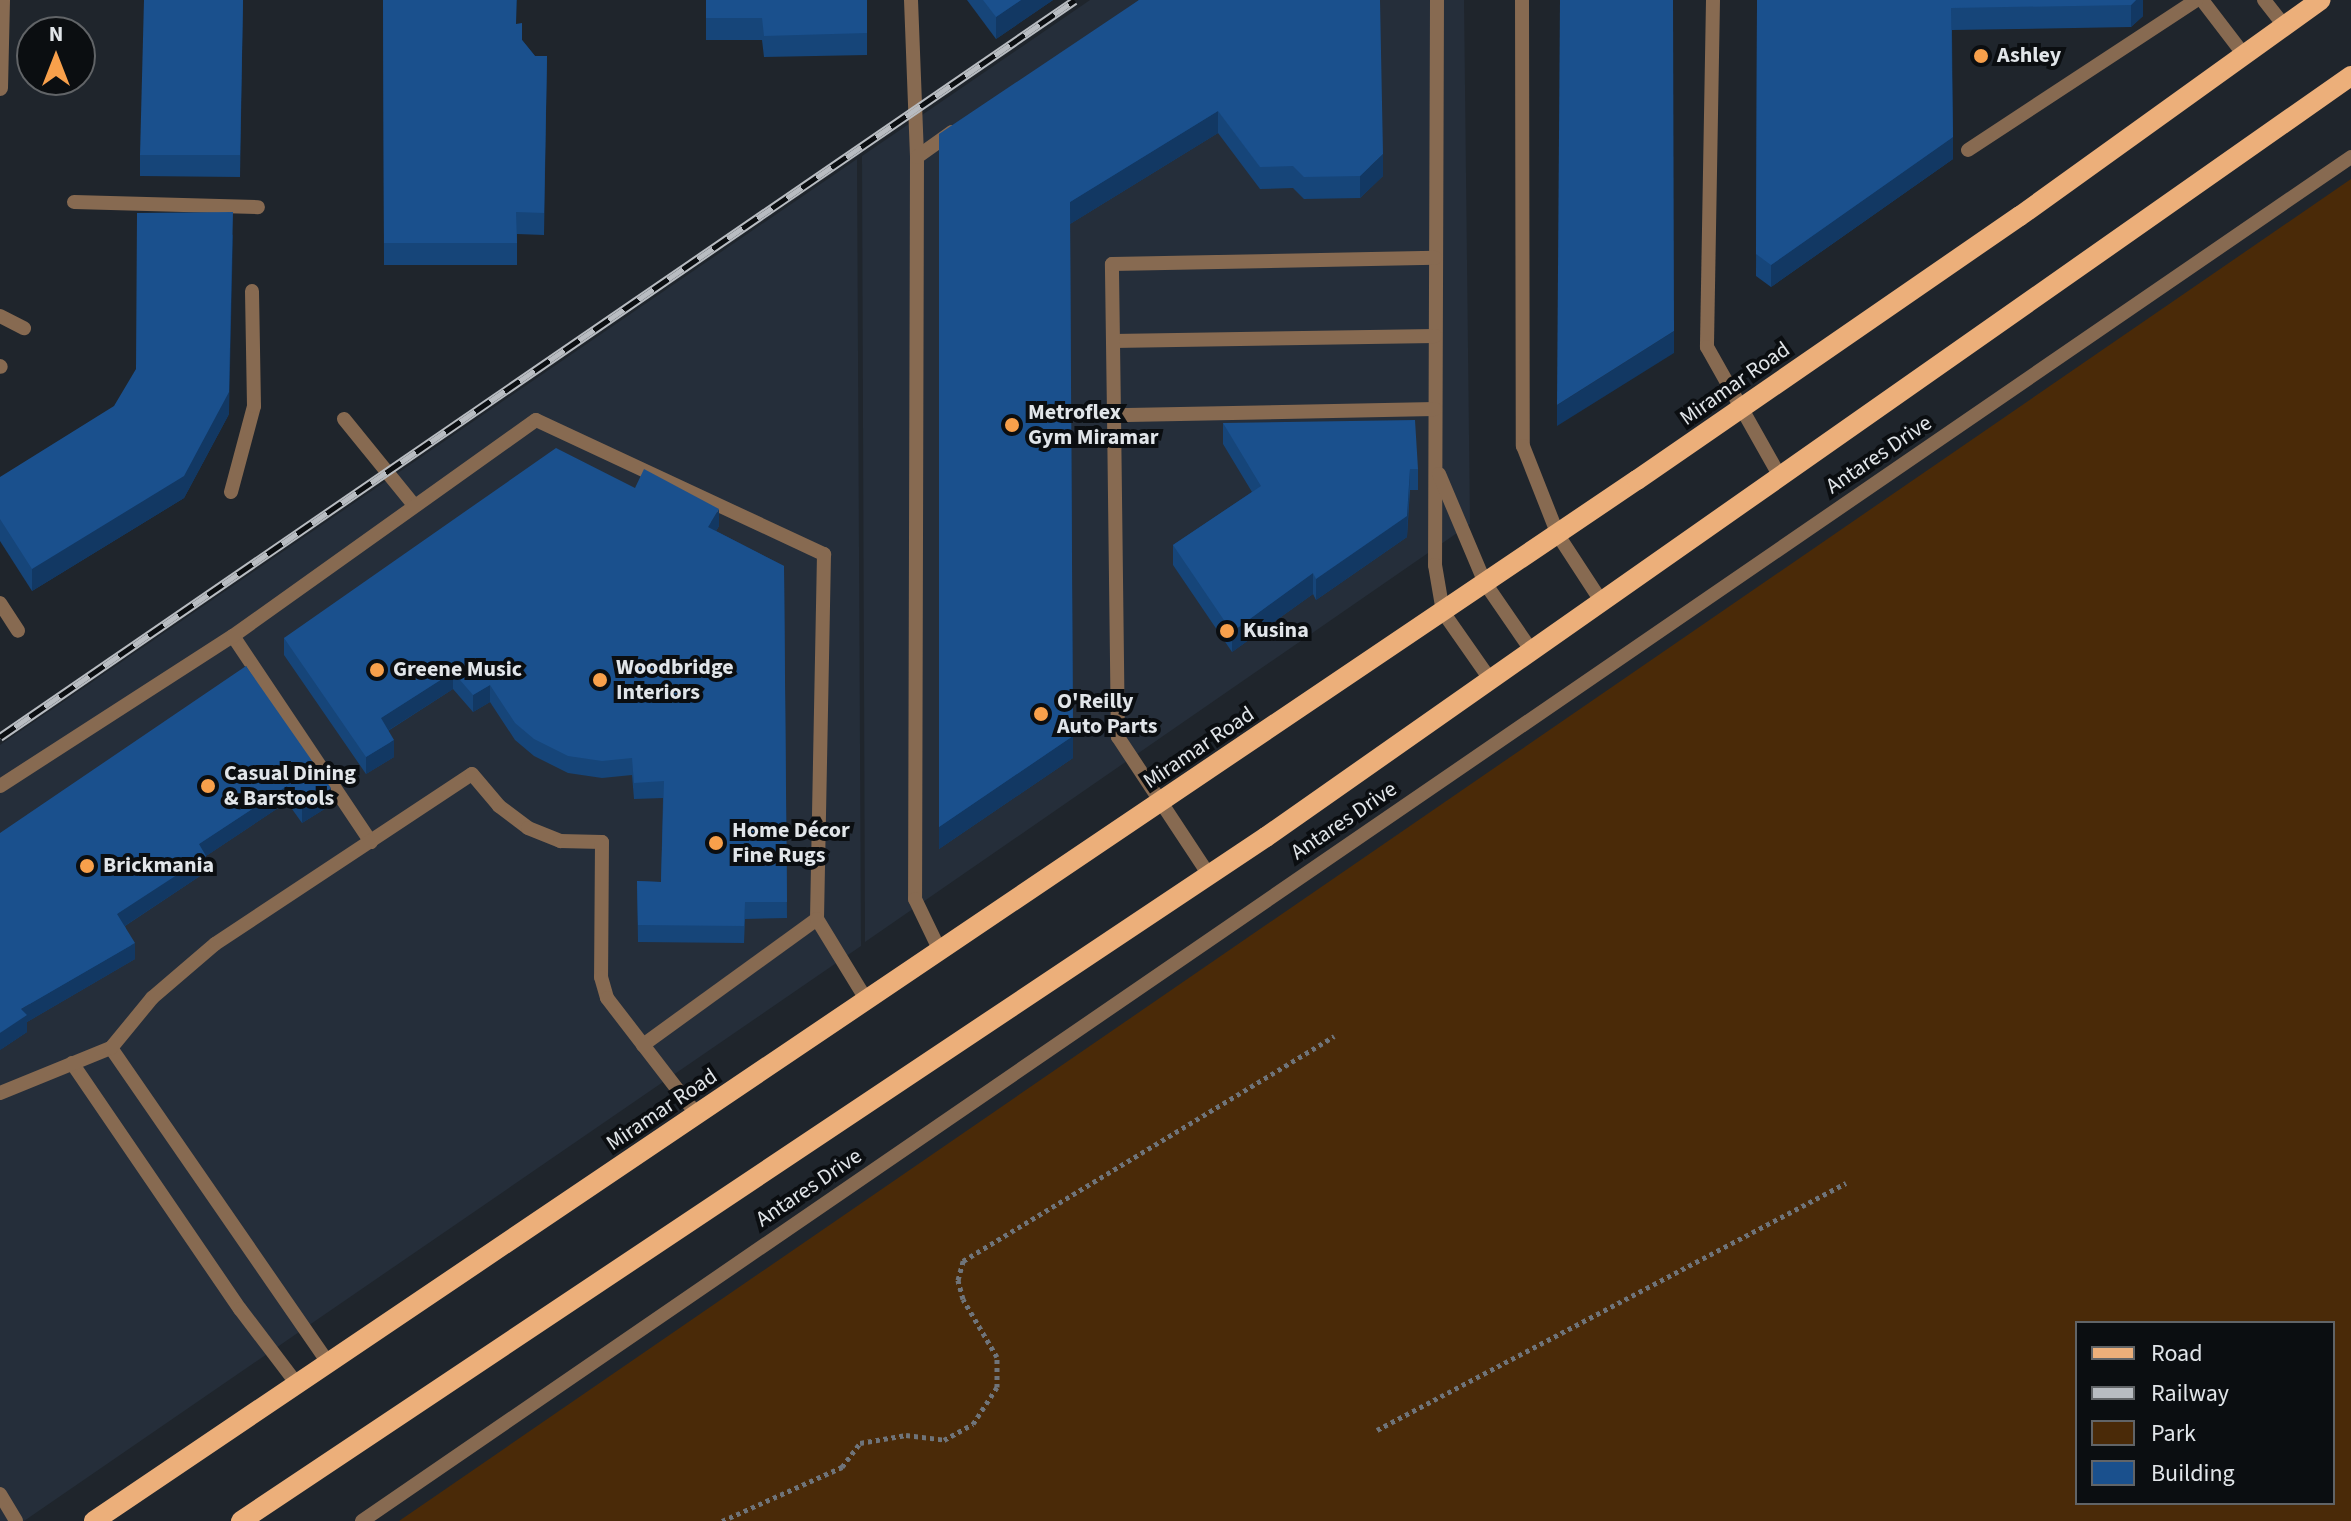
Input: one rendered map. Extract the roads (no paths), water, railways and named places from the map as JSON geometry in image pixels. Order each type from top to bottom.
[{"type":"main road","name":"Miramar Road","points":[[94,1521],[1558,535],[2321,0]]},
{"type":"main road","points":[[241,1521],[1209,875],[2351,76]]},
{"type":"street","points":[[0,88],[2,0]]},
{"type":"lane","points":[[911,0],[917,157],[915,899],[940,951]]},
{"type":"lane","points":[[1437,0],[1435,565],[1443,612],[1490,679]]},
{"type":"lane","points":[[1522,0],[1523,446],[1558,535],[1601,601]]},
{"type":"lane","points":[[1713,0],[1707,347],[1779,475]]},
{"type":"lane","points":[[1968,150],[2199,0],[2244,55]]},
{"type":"lane","points":[[2264,0],[2284,26]]},
{"type":"lane","points":[[917,157],[967,122]]},
{"type":"lane","name":"Antares Drive","points":[[362,1521],[2351,157]]},
{"type":"lane","points":[[74,202],[258,207]]},
{"type":"lane","points":[[1209,875],[1118,737],[1112,264],[1435,258]]},
{"type":"lane","points":[[231,492],[254,406],[252,291]]},
{"type":"lane","points":[[0,316],[24,328]]},
{"type":"lane","points":[[1113,341],[1435,336]]},
{"type":"lane","points":[[1114,415],[1435,409]]},
{"type":"lane","points":[[344,419],[413,504]]},
{"type":"lane","points":[[0,786],[233,636],[413,504],[536,420],[824,554],[817,919],[867,1001]]},
{"type":"lane","points":[[1437,470],[1485,583],[1531,650]]},
{"type":"lane","points":[[0,603],[18,631]]},
{"type":"lane","points":[[233,636],[371,842]]},
{"type":"lane","points":[[0,1093],[111,1048],[152,998],[215,944],[472,774],[499,806],[528,828],[560,841],[602,842],[601,977],[607,998],[697,1115]]},
{"type":"lane","points":[[643,1045],[817,919]]},
{"type":"lane","points":[[111,1048],[328,1363]]},
{"type":"lane","points":[[72,1063],[240,1309],[297,1384]]},
{"type":"lane","points":[[0,1494],[16,1521]]},
{"type":"railway","points":[[0,737],[1075,0]]},
{"type":"place","name":"Ashley","points":[[1981,56]]},
{"type":"place","name":"Metroflex Gym Miramar","points":[[1012,425]]},
{"type":"place","name":"Kusina","points":[[1227,631]]},
{"type":"place","name":"Greene Music","points":[[377,670]]},
{"type":"place","name":"Woodbridge Interiors","points":[[600,680]]},
{"type":"place","name":"O'Reilly Auto Parts","points":[[1041,714]]},
{"type":"place","name":"Casual Dining & Barstools","points":[[208,786]]},
{"type":"place","name":"Home Décor Fine Rugs","points":[[716,843]]},
{"type":"place","name":"Brickmania","points":[[87,866]]}]
